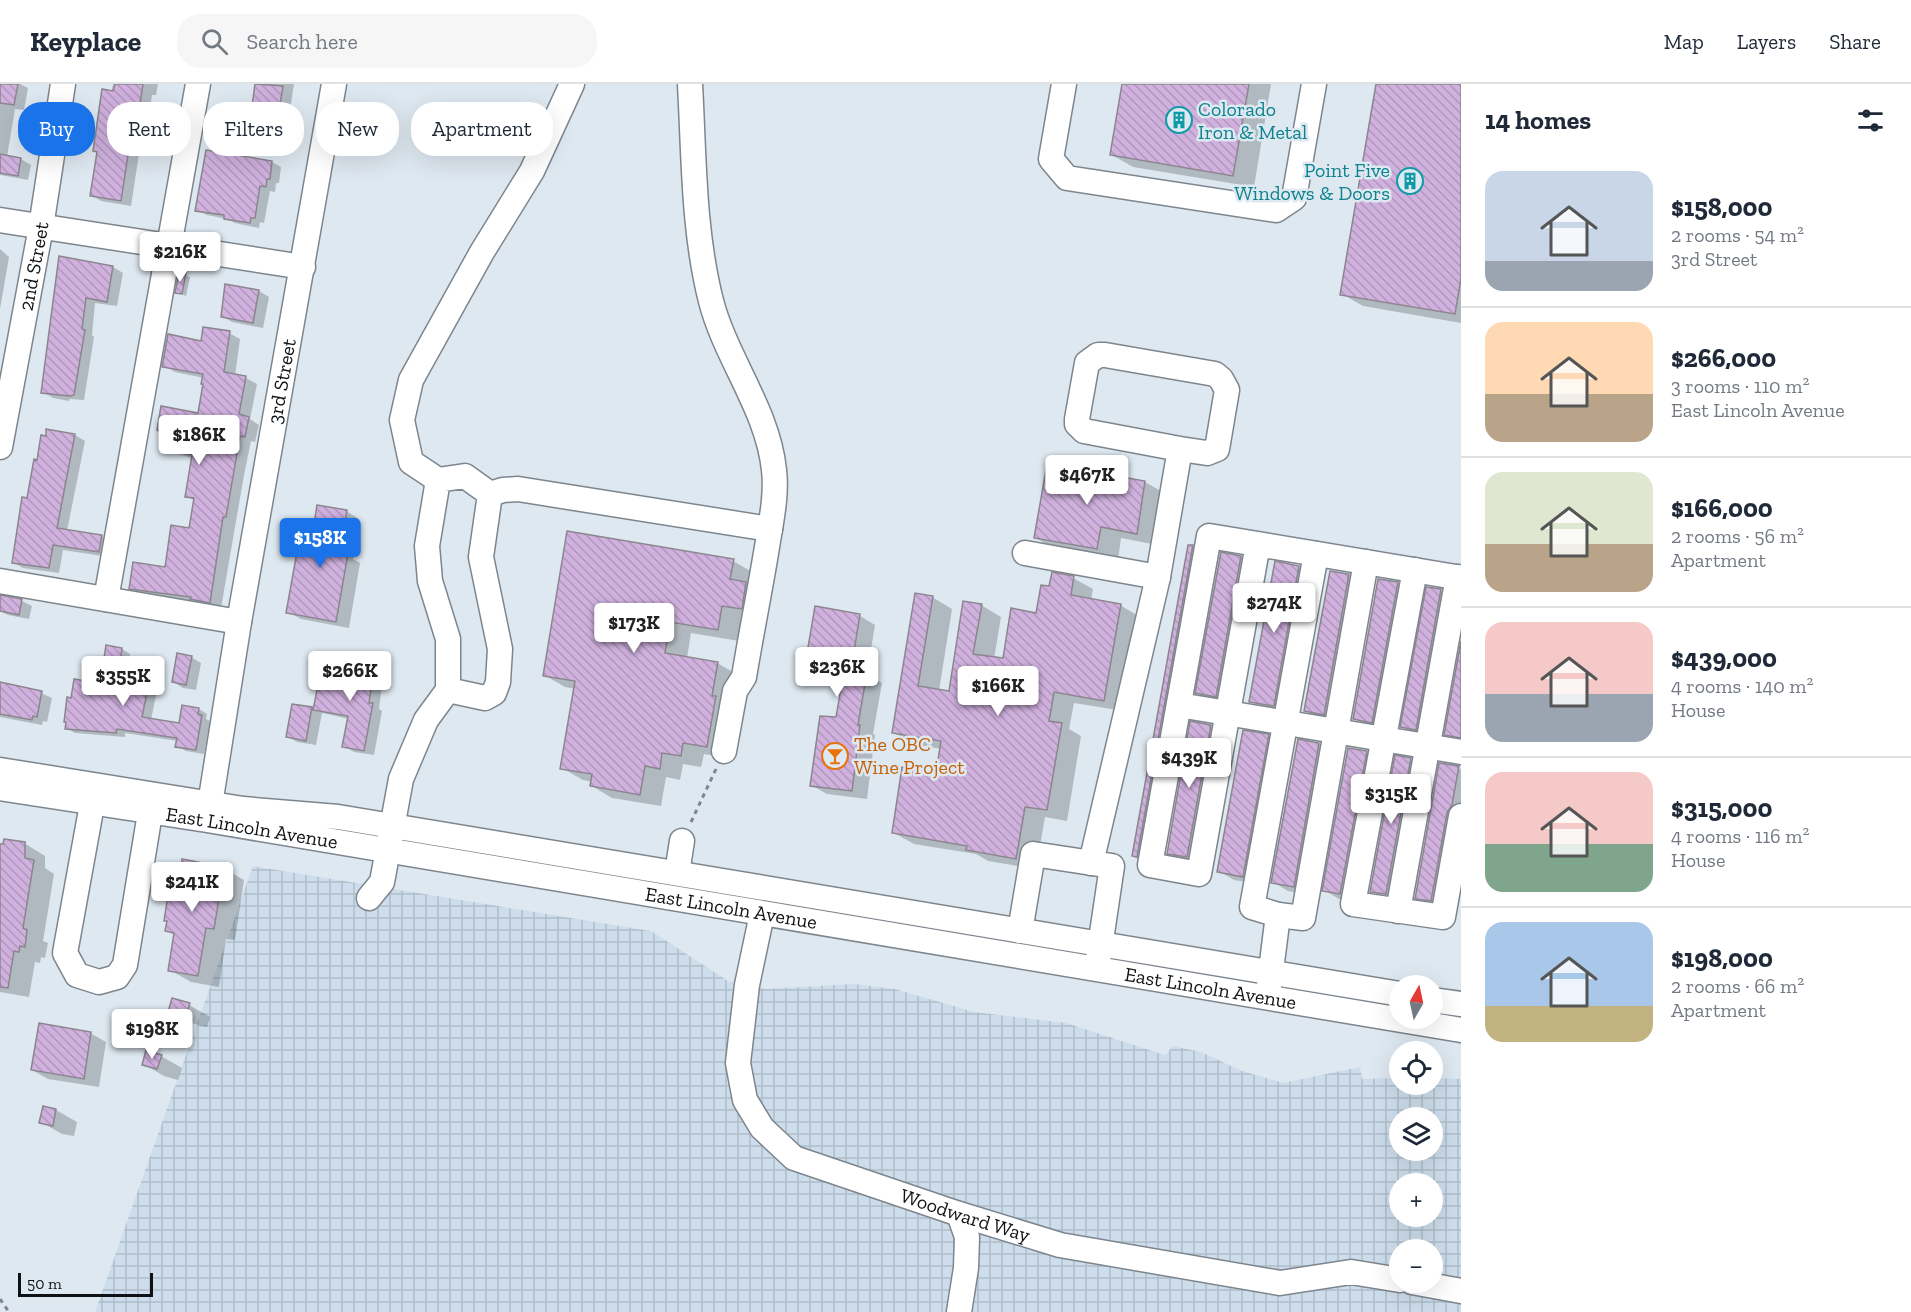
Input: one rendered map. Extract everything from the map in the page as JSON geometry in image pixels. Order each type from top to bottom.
[{"type":"street","name":"2nd Street","points":[[0,447],[41,227],[63,84]]},
{"type":"street","points":[[106,599],[198,84]]},
{"type":"street","name":"3rd Street","points":[[209,812],[239,622],[334,84]]},
{"type":"street","points":[[490,494],[465,476],[438,480],[411,462],[402,420],[411,380],[482,252],[532,171],[572,84]]},
{"type":"street","points":[[690,84],[698,237],[715,312],[729,353],[750,393],[766,435],[774,471],[770,529],[744,677],[735,691],[724,751]]},
{"type":"street","points":[[1064,84],[1051,159],[1067,178],[1276,210],[1294,198],[1314,84]]},
{"type":"street","points":[[0,220],[303,267]]},
{"type":"street","points":[[1105,355],[1215,374],[1221,379],[1227,390],[1216,449],[1207,453],[1180,449],[1084,431],[1080,428],[1077,419],[1088,363],[1092,358],[1105,355]]},
{"type":"street","points":[[1091,863],[1158,577],[1180,449]]},
{"type":"street","points":[[369,898],[382,882],[397,791],[405,769],[426,720],[448,690],[448,639],[430,581],[427,546],[438,480]]},
{"type":"street","points":[[490,494],[518,489],[770,529]]},
{"type":"street","points":[[448,690],[485,698],[494,693],[498,682],[500,649],[481,557],[490,494]]},
{"type":"street","points":[[1258,544],[1199,874],[1150,865],[1209,536],[1258,544],[1316,554],[1415,570],[1459,578],[1398,911]]},
{"type":"street","points":[[1025,554],[1158,577]]},
{"type":"street","points":[[1316,554],[1252,908],[1278,915],[1303,918],[1366,562]]},
{"type":"street","points":[[1415,570],[1353,904],[1443,917],[1461,816]]},
{"type":"street","points":[[0,581],[239,622]]},
{"type":"street","points":[[1179,705],[1461,752]]},
{"type":"street","name":"East Lincoln Avenue","points":[[0,770],[94,794]]},
{"type":"street","name":"East Lincoln Avenue","points":[[0,788],[94,794],[209,812],[387,850],[762,914],[1098,957],[1270,972],[1389,992]]},
{"type":"street","points":[[94,794],[65,953],[77,975],[99,982],[117,977],[125,965],[152,803]]},
{"type":"street","name":"East Lincoln Avenue","points":[[209,812],[338,817],[1020,931],[1098,957],[1267,997],[1461,1030]]},
{"type":"street","points":[[677,873],[682,841]]},
{"type":"street","points":[[1020,931],[1033,854],[1112,867],[1098,957]]},
{"type":"street","name":"Woodward Way","points":[[762,914],[747,985],[738,1063],[745,1100],[762,1128],[794,1158],[959,1214],[1060,1245],[1280,1282],[1351,1272],[1389,1278]]},
{"type":"street","points":[[1267,997],[1278,915]]},
{"type":"street","points":[[1443,1002],[1461,1004]]},
{"type":"street","points":[[958,1312],[967,1248],[967,1237],[959,1214]]},
{"type":"street","points":[[1443,1288],[1461,1291]]},
{"type":"path","points":[[682,841],[724,751]]},
{"type":"path","points":[[0,1299],[9,1312]]},
{"type":"shaded area","points":[[253,866],[651,931],[728,981],[765,989],[854,984],[895,989],[974,1012],[1066,1023],[1165,1055],[1173,1046],[1201,1052],[1242,1071],[1283,1083],[1360,1067],[1362,1079],[1389,1078],[1389,1095],[1443,1095],[1443,1078],[1461,1079],[1461,1312],[95,1312]]},
{"type":"building","points":[[0,84],[18,84],[14,105],[0,103]]},
{"type":"building","points":[[115,84],[143,84],[140,102],[107,102],[107,156],[128,156],[121,201],[90,196],[97,152],[95,152],[95,137],[102,89],[113,91]]},
{"type":"building","points":[[255,84],[283,86],[280,102],[253,102]]},
{"type":"building","name":"Colorado Iron & Metal","points":[[1122,84],[1249,84],[1233,176],[1110,155]]},
{"type":"building","name":"Point Five Windows & Doors","points":[[1376,84],[1461,84],[1461,278],[1455,314],[1340,295]]},
{"type":"building","points":[[0,154],[21,158],[18,176],[0,173]]},
{"type":"building","points":[[205,156],[242,156],[272,161],[270,179],[267,179],[266,187],[260,186],[255,218],[251,218],[250,223],[224,219],[224,215],[195,211]]},
{"type":"building","points":[[59,256],[113,266],[107,302],[86,298],[82,329],[85,330],[74,395],[70,396],[41,393]]},
{"type":"building","points":[[179,272],[186,273],[182,294],[175,293]]},
{"type":"building","points":[[225,284],[259,290],[253,323],[221,317]]},
{"type":"building","points":[[203,327],[230,331],[224,372],[246,376],[239,414],[249,417],[245,437],[240,436],[226,517],[223,517],[210,603],[190,599],[191,597],[129,589],[133,562],[165,567],[171,525],[189,528],[194,498],[185,497],[192,455],[161,448],[163,433],[157,430],[161,406],[198,413],[203,374],[162,367],[168,334],[201,341]]},
{"type":"building","points":[[46,429],[75,434],[57,528],[102,535],[99,552],[53,545],[49,568],[12,563],[22,497],[27,498],[34,459],[37,460],[41,435],[46,436]]},
{"type":"building","points":[[1047,464],[1145,481],[1137,534],[1101,527],[1097,549],[1034,538]]},
{"type":"building","points":[[317,505],[347,510],[340,553],[348,554],[336,622],[286,613],[298,546],[310,548]]},
{"type":"building","points":[[567,531],[734,559],[730,579],[746,582],[742,609],[722,606],[718,630],[670,622],[665,653],[718,662],[712,696],[716,696],[707,747],[683,743],[681,756],[662,753],[660,769],[645,766],[640,795],[590,786],[592,774],[560,769],[575,681],[543,676]]},
{"type":"building","points":[[1188,545],[1193,545],[1137,857],[1132,856]]},
{"type":"building","points":[[1221,552],[1241,556],[1216,697],[1195,693]]},
{"type":"building","points":[[1275,561],[1299,566],[1274,706],[1249,702]]},
{"type":"building","points":[[1330,571],[1349,574],[1324,715],[1304,711]]},
{"type":"building","points":[[1052,572],[1074,576],[1071,595],[1121,604],[1104,701],[1054,692],[1049,721],[1062,723],[1047,810],[1025,807],[1016,859],[966,850],[967,846],[892,833],[902,767],[936,772],[941,741],[892,733],[915,593],[933,596],[918,686],[949,691],[963,601],[982,604],[973,654],[1003,658],[1011,608],[1036,613],[1041,585],[1049,586]]},
{"type":"building","points":[[1378,579],[1398,582],[1372,723],[1353,719]]},
{"type":"building","points":[[1426,587],[1441,589],[1416,730],[1400,727]]},
{"type":"building","points":[[0,595],[22,599],[19,615],[0,611]]},
{"type":"building","points":[[815,606],[860,614],[851,670],[867,672],[858,725],[860,725],[852,791],[810,786],[820,716],[836,717],[844,671],[805,665]]},
{"type":"building","points":[[1461,641],[1461,738],[1444,735]]},
{"type":"building","points":[[106,645],[122,648],[117,683],[148,688],[142,717],[179,723],[182,705],[199,708],[198,714],[202,715],[196,750],[175,747],[177,738],[117,729],[116,733],[65,729],[67,697],[71,698],[74,679],[85,681],[87,670],[102,672]]},
{"type":"building","points":[[177,653],[192,656],[186,685],[172,682]]},
{"type":"building","points":[[349,658],[375,662],[369,703],[373,703],[364,751],[342,747],[348,716],[313,710],[319,680],[346,684]]},
{"type":"building","points":[[0,682],[42,691],[37,717],[33,716],[32,720],[0,714]]},
{"type":"building","points":[[292,704],[312,707],[306,741],[286,737]]},
{"type":"building","points":[[1190,721],[1211,725],[1187,857],[1167,854]]},
{"type":"building","points":[[1243,730],[1269,734],[1243,877],[1217,872]]},
{"type":"building","points":[[1298,739],[1319,743],[1294,887],[1271,883]]},
{"type":"building","points":[[1348,748],[1367,751],[1340,894],[1322,891]]},
{"type":"building","points":[[1395,755],[1411,758],[1386,894],[1370,892]]},
{"type":"building","points":[[1439,763],[1459,766],[1452,805],[1447,813],[1431,901],[1415,899]]},
{"type":"building","points":[[4,839],[25,842],[25,858],[34,860],[23,928],[27,930],[25,947],[20,946],[19,952],[14,951],[8,988],[0,987],[0,844],[3,844]]},
{"type":"building","points":[[182,859],[224,867],[214,929],[206,928],[198,976],[168,971],[174,933],[165,931],[167,921],[164,921],[170,882],[179,884]]},
{"type":"building","points":[[172,998],[190,1003],[186,1016],[168,1012]]},
{"type":"building","points":[[39,1023],[91,1032],[84,1079],[31,1070]]},
{"type":"building","points":[[146,1050],[162,1055],[157,1069],[142,1065]]},
{"type":"building","points":[[43,1106],[56,1109],[53,1126],[39,1123]]},
{"type":"place","name":"Colorado Iron & Metal","points":[[1179,120]]},
{"type":"place","name":"Point Five Windows & Doors","points":[[1410,181]]},
{"type":"place","name":"The OBC Wine Project","points":[[835,756]]}]
